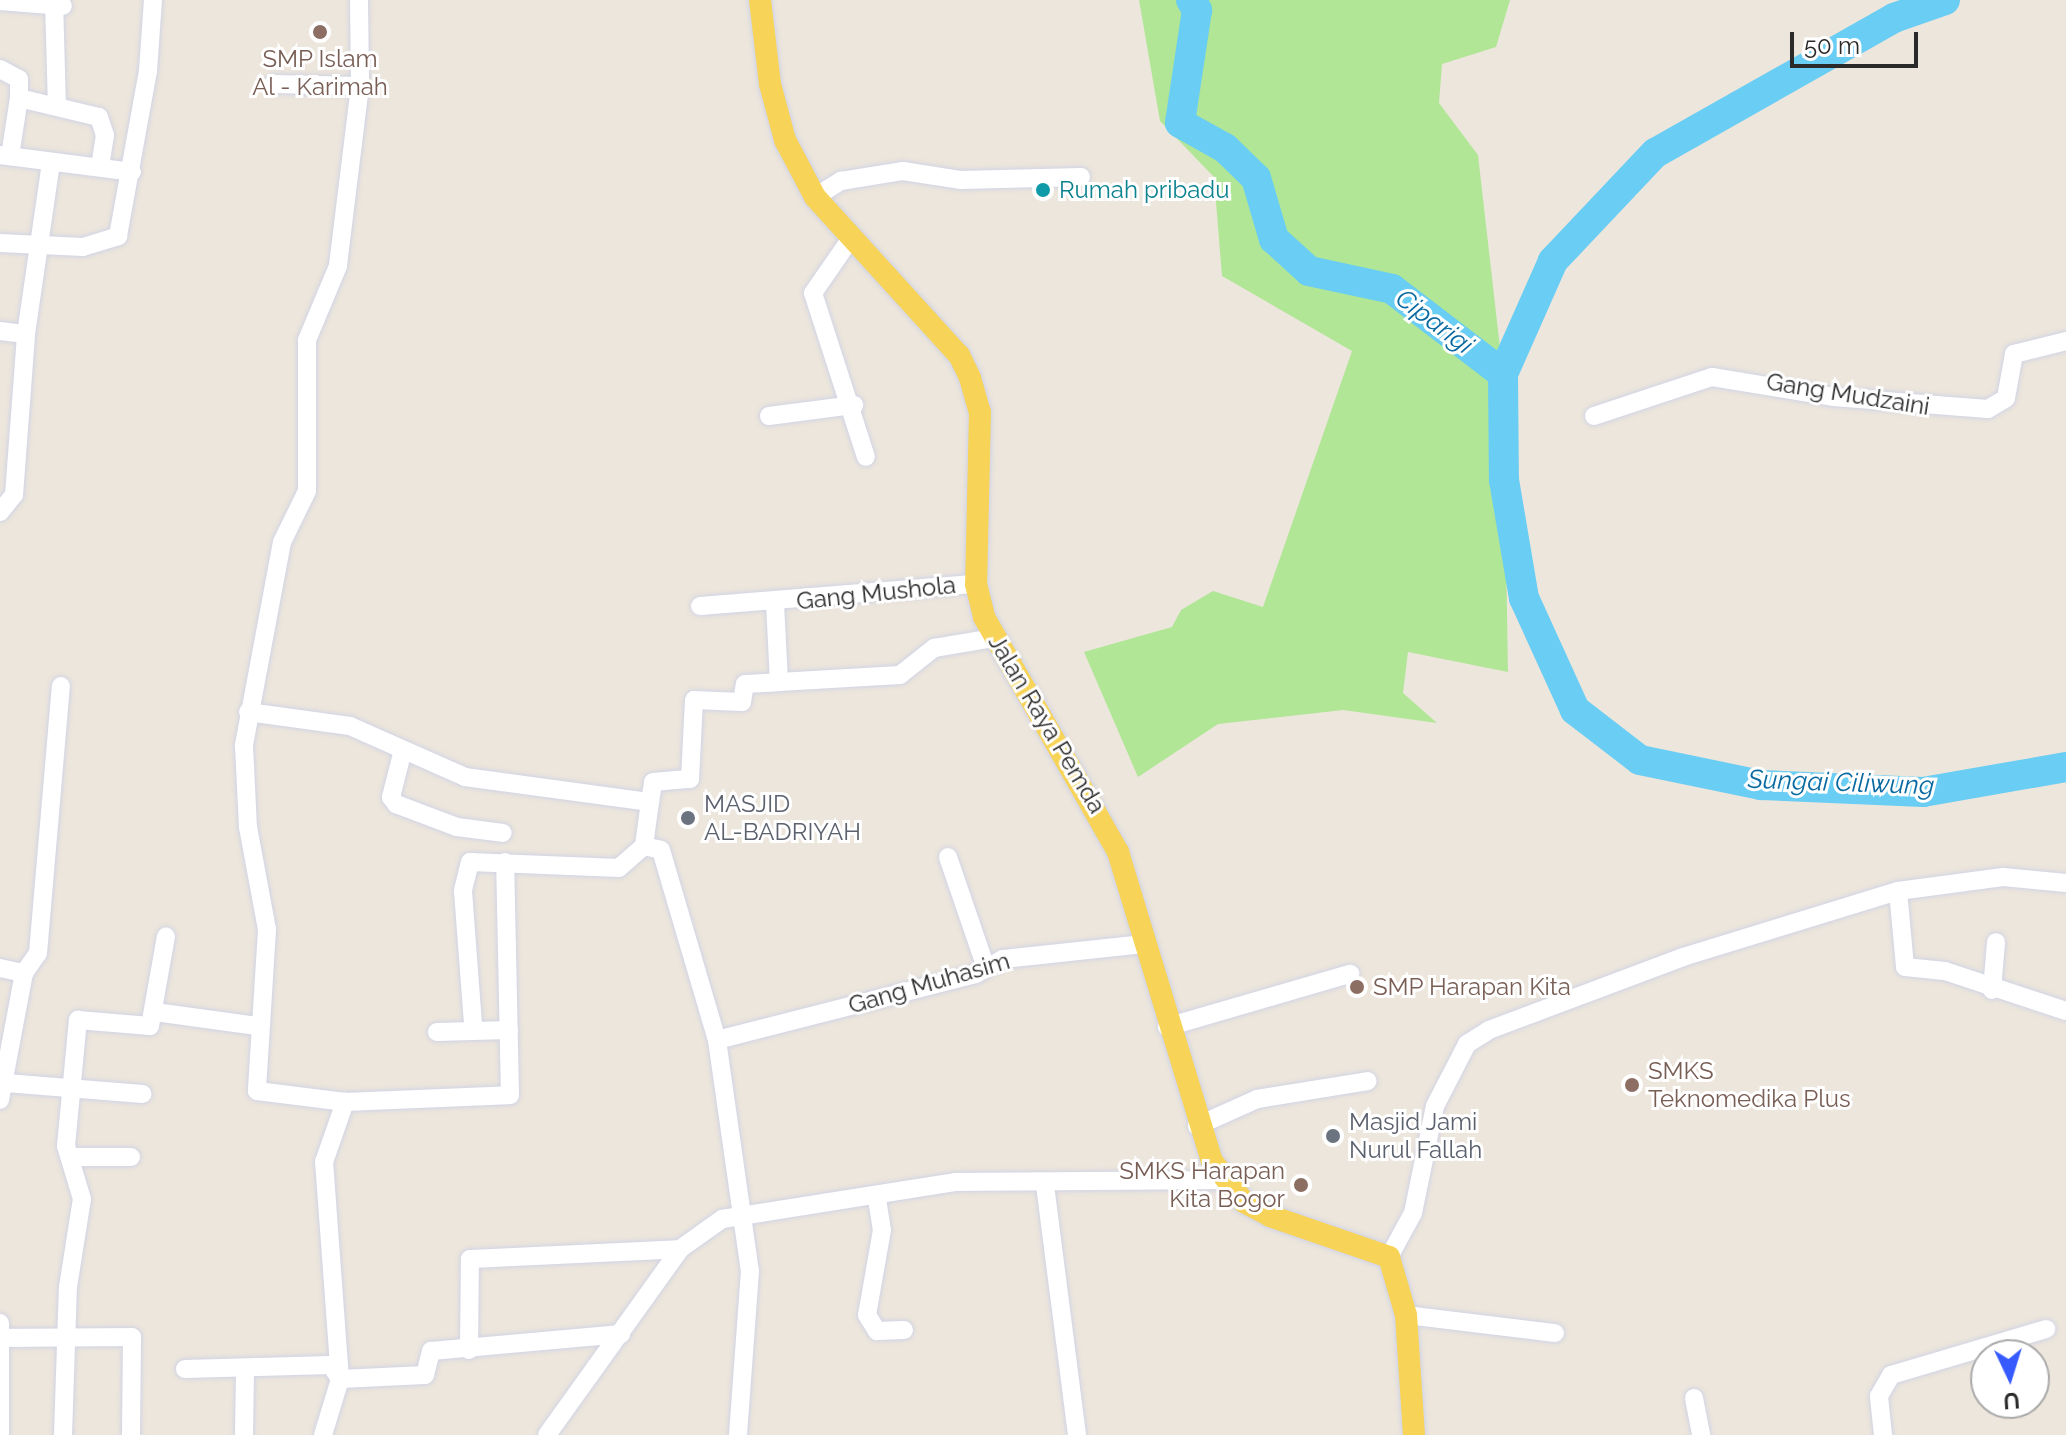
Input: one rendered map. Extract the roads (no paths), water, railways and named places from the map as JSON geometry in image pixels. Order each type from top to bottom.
[{"type":"main road","name":"Jalan Raya Pemda","points":[[760,0],[774,98],[815,197],[849,241],[959,355],[970,378],[981,446],[976,584],[996,642],[1101,811],[1197,1126],[1222,1180],[1270,1216],[1389,1257]]},
{"type":"main road","points":[[1389,1257],[1406,1315],[1414,1435]]},
{"type":"street","points":[[0,243],[83,247],[118,236],[132,172],[153,0]]},
{"type":"street","points":[[359,0],[360,86],[338,266],[307,340],[307,491],[282,542],[248,712],[248,827],[267,930],[257,1026],[260,1094],[345,1102],[510,1095],[505,862]]},
{"type":"street","points":[[0,1],[59,7],[57,105]]},
{"type":"street","points":[[0,69],[19,79],[19,98],[5,156],[132,172]]},
{"type":"street","points":[[273,84],[360,86]]},
{"type":"street","points":[[19,98],[99,117],[105,135],[100,167]]},
{"type":"street","points":[[0,512],[14,495],[26,334],[51,162]]},
{"type":"street","points":[[815,197],[841,181],[903,171],[961,180],[1081,177]]},
{"type":"street","points":[[849,241],[813,293],[854,405],[866,457]]},
{"type":"street","points":[[0,331],[26,334]]},
{"type":"street","name":"Gang Mudzaini","points":[[1594,416],[1722,376],[1834,397],[1988,409],[2006,398],[2014,354],[2066,341]]},
{"type":"street","points":[[769,416],[854,405]]},
{"type":"street","points":[[0,419],[19,421]]},
{"type":"street","name":"Gang Mushola","points":[[700,606],[775,603],[976,584]]},
{"type":"street","name":"Gang Mushola","points":[[775,603],[779,682]]},
{"type":"street","points":[[970,651],[996,642]]},
{"type":"street","points":[[473,1025],[466,867],[476,859],[600,871],[631,862],[644,846],[653,782],[690,779],[694,700],[742,702],[745,684],[900,675],[934,648],[996,642]]},
{"type":"street","points":[[61,686],[43,928],[35,966],[24,973],[5,1043],[3,1091],[70,1088],[143,1094]]},
{"type":"street","points":[[248,712],[350,726],[465,777],[650,802]]},
{"type":"street","points":[[403,750],[391,797],[396,804],[457,827],[503,833]]},
{"type":"street","points":[[644,846],[661,850],[717,1040],[750,1271],[738,1435]]},
{"type":"street","points":[[948,857],[986,968]]},
{"type":"street","points":[[1389,1257],[1413,1213],[1435,1106],[1467,1044],[1683,957],[1898,891],[2003,877],[2066,883]]},
{"type":"street","points":[[1898,891],[1905,967],[1945,971],[1992,990],[2066,1011]]},
{"type":"street","points":[[63,1435],[65,1337],[82,1199],[70,1157],[70,1088],[78,1020],[150,1026],[155,1012],[166,936]]},
{"type":"street","points":[[1992,990],[1996,942]]},
{"type":"street","name":"Gang Muhasim","points":[[717,1040],[986,968],[1003,959],[1144,944]]},
{"type":"street","points":[[0,968],[24,973]]},
{"type":"street","points":[[1167,1027],[1350,974]]},
{"type":"street","points":[[155,1012],[257,1026]]},
{"type":"street","points":[[437,1032],[509,1030]]},
{"type":"street","points":[[1197,1126],[1257,1099],[1368,1081]]},
{"type":"street","points":[[323,1435],[340,1379],[323,1199],[324,1162],[345,1102]]},
{"type":"street","points":[[70,1157],[131,1157]]},
{"type":"street","points":[[547,1435],[680,1249],[706,1227],[744,1213],[877,1199],[956,1182],[1045,1185],[1222,1180]]},
{"type":"street","points":[[1045,1185],[1077,1435]]},
{"type":"street","points":[[877,1199],[882,1230],[867,1315],[877,1331],[904,1330]]},
{"type":"street","points":[[469,1350],[470,1259],[680,1249]]},
{"type":"street","points":[[1406,1315],[1555,1333]]},
{"type":"street","points":[[1883,1435],[1879,1396],[1891,1375],[2046,1329]]},
{"type":"street","points":[[0,1435],[1,1330],[65,1337],[132,1337],[131,1435]]},
{"type":"street","points":[[340,1379],[425,1375],[431,1351],[621,1334]]},
{"type":"street","points":[[185,1369],[331,1365],[340,1379]]},
{"type":"street","points":[[244,1435],[245,1368]]},
{"type":"street","points":[[1694,1398],[1701,1435]]},
{"type":"waterway","name":"Ciparigi","points":[[1191,0],[1197,10],[1180,123],[1225,148],[1256,178],[1274,239],[1309,271],[1392,289],[1503,374]]},
{"type":"waterway","name":"Sungai Ciliwung","points":[[1945,0],[1894,18],[1655,153],[1553,261],[1503,374],[1504,480],[1524,598],[1575,710],[1640,760],[1761,785],[1923,792],[2066,767]]},
{"type":"place","name":"SMP Islam Al - Karimah","points":[[320,32]]},
{"type":"place","name":"Rumah pribadu","points":[[1043,190]]},
{"type":"place","name":"MASJID AL-BADRIYAH","points":[[688,818]]},
{"type":"place","name":"SMP Harapan Kita","points":[[1357,987]]},
{"type":"place","name":"SMKS Teknomedika Plus","points":[[1632,1085]]},
{"type":"place","name":"Masjid Jami Nurul Fallah","points":[[1333,1136]]},
{"type":"place","name":"SMKS Harapan Kita Bogor","points":[[1301,1185]]}]
